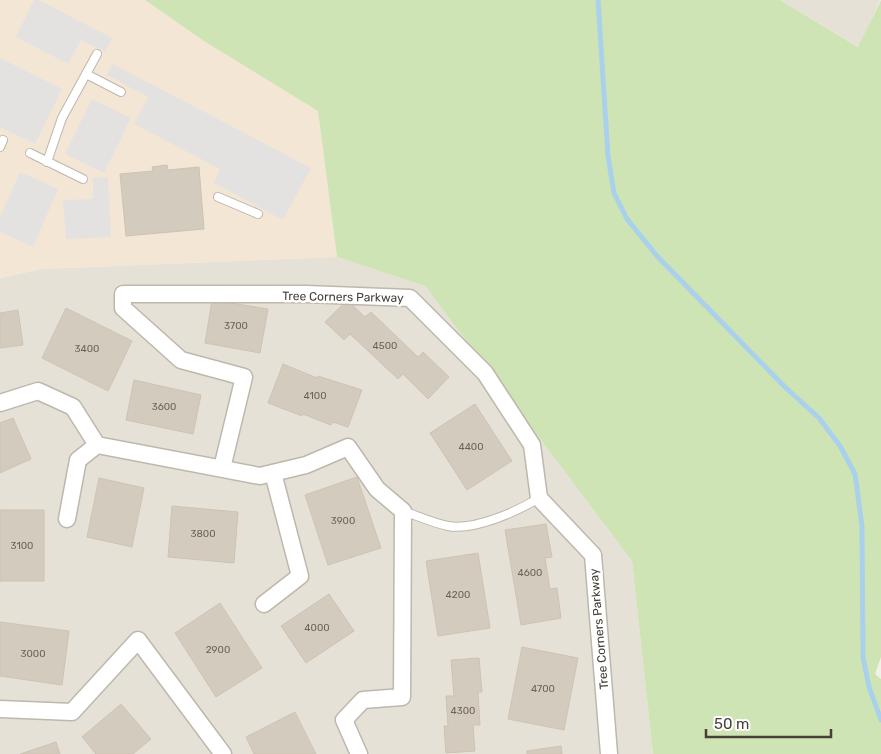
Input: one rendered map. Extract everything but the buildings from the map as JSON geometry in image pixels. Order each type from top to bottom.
[{"type":"street","name":"Tree Corners Parkway","points":[[222,468],[244,377],[181,360],[123,308],[123,294],[306,294],[410,298],[485,373],[532,445],[539,498],[593,555],[609,754]]},
{"type":"street","points":[[0,403],[38,391],[73,406],[97,445],[260,476],[306,466],[348,447],[377,489],[403,511],[402,696],[363,700],[344,720],[359,754]]},
{"type":"street","points":[[68,519],[78,460],[97,445]]},
{"type":"street","points":[[264,604],[300,576],[273,473]]},
{"type":"street","points":[[0,709],[72,712],[138,640],[218,744],[223,754]]},
{"type":"lane","points":[[47,162],[62,118],[97,54]]},
{"type":"lane","points":[[86,74],[121,92]]},
{"type":"lane","points":[[30,154],[83,179]]},
{"type":"lane","points":[[218,196],[258,214]]},
{"type":"lane","points":[[403,511],[449,526],[475,524],[520,510],[539,498]]},
{"type":"shaded area","points":[[0,0],[145,0],[204,41],[318,111],[337,257],[41,269],[0,278]]},
{"type":"shaded area","points":[[34,0],[39,0],[112,38],[105,52],[81,40],[68,64],[16,37]]},
{"type":"shaded area","points":[[780,0],[880,0],[859,47]]},
{"type":"shaded area","points":[[0,58],[62,89],[35,144],[0,127]]},
{"type":"shaded area","points":[[113,64],[311,168],[283,220],[214,183],[220,169],[134,124],[148,97],[107,75]]},
{"type":"shaded area","points":[[92,99],[131,118],[104,173],[65,154]]},
{"type":"shaded area","points":[[20,172],[58,189],[33,247],[0,232],[0,217]]},
{"type":"shaded area","points":[[108,177],[111,237],[66,239],[63,200],[93,199],[93,178]]},
{"type":"shaded area","points":[[337,257],[425,286],[632,561],[653,754],[0,754],[0,278],[41,269]]},
{"type":"green space","points":[[145,0],[780,0],[858,47],[881,0],[881,657],[875,674],[881,679],[881,754],[653,754],[632,561],[425,286],[337,257],[318,111],[204,41]]},
{"type":"waterway","points":[[598,0],[608,156],[614,193],[627,219],[657,256],[785,387],[819,418],[840,446],[855,474],[862,526],[863,657],[869,687],[881,720]]}]
